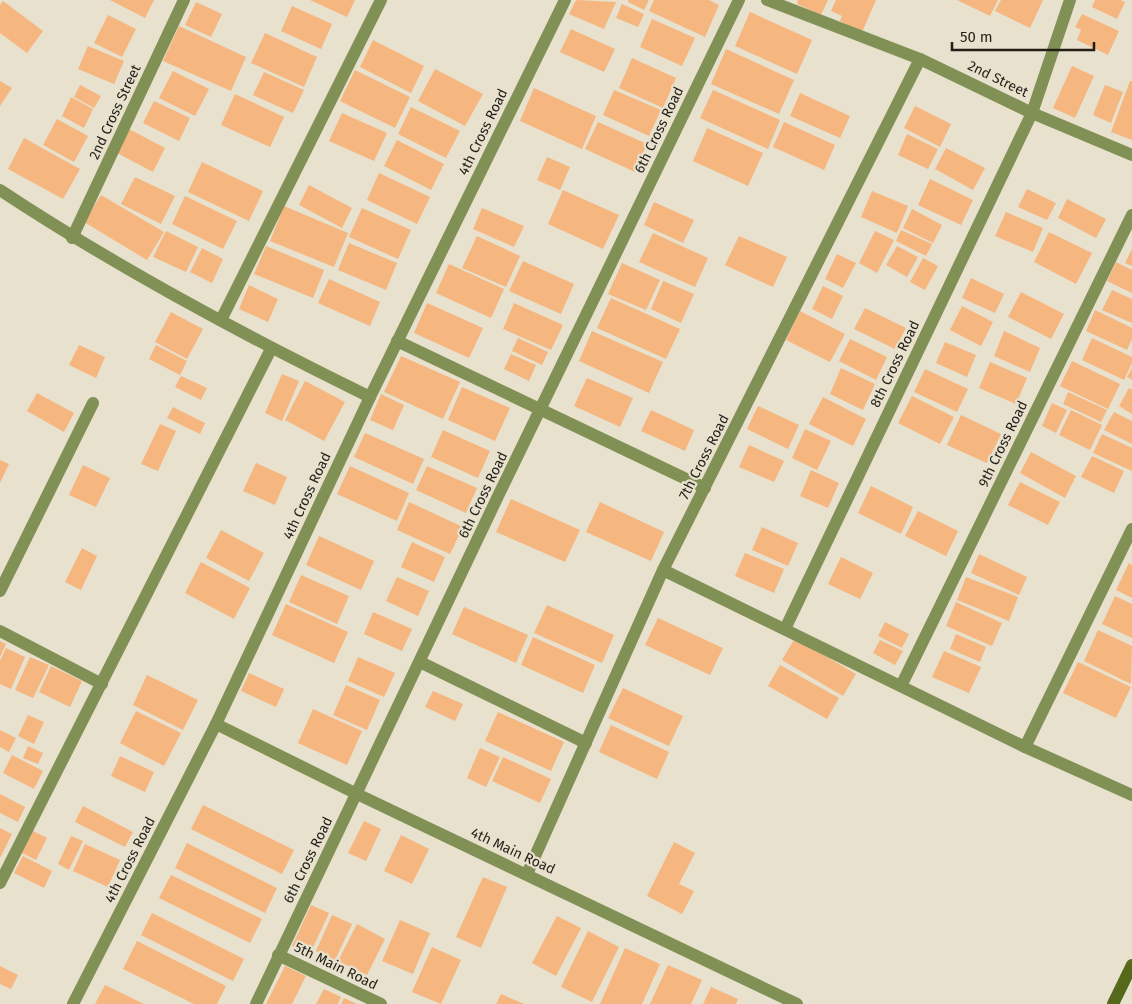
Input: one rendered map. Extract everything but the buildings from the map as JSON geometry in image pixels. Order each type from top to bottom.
[{"type":"main road","points":[[1113,1004],[1132,965]]},
{"type":"street","name":"2nd Cross Street","points":[[72,238],[184,0]]},
{"type":"street","points":[[221,320],[381,0]]},
{"type":"street","name":"4th Cross Road","points":[[73,1004],[216,724],[370,397],[565,0]]},
{"type":"street","name":"6th Cross Road","points":[[256,1004],[540,409],[739,0]]},
{"type":"street","name":"2nd Street","points":[[767,0],[920,59],[1032,113],[1132,155]]},
{"type":"street","name":"8th Cross Road","points":[[785,629],[1032,113],[1070,0]]},
{"type":"street","name":"7th Cross Road","points":[[528,874],[664,570],[920,59]]},
{"type":"street","points":[[0,190],[72,238],[271,348],[370,397]]},
{"type":"street","name":"9th Cross Road","points":[[901,686],[1132,215]]},
{"type":"street","points":[[398,341],[705,488]]},
{"type":"street","points":[[2,876],[102,684],[271,348]]},
{"type":"street","points":[[0,591],[92,403]]},
{"type":"street","points":[[1025,747],[1132,528]]},
{"type":"street","points":[[664,570],[1025,747],[1132,795]]},
{"type":"street","points":[[0,631],[102,684]]},
{"type":"street","points":[[420,662],[586,743]]},
{"type":"street","name":"4th Main Road","points":[[216,724],[357,794],[797,1004]]},
{"type":"street","name":"5th Main Road","points":[[278,955],[381,1004]]}]
